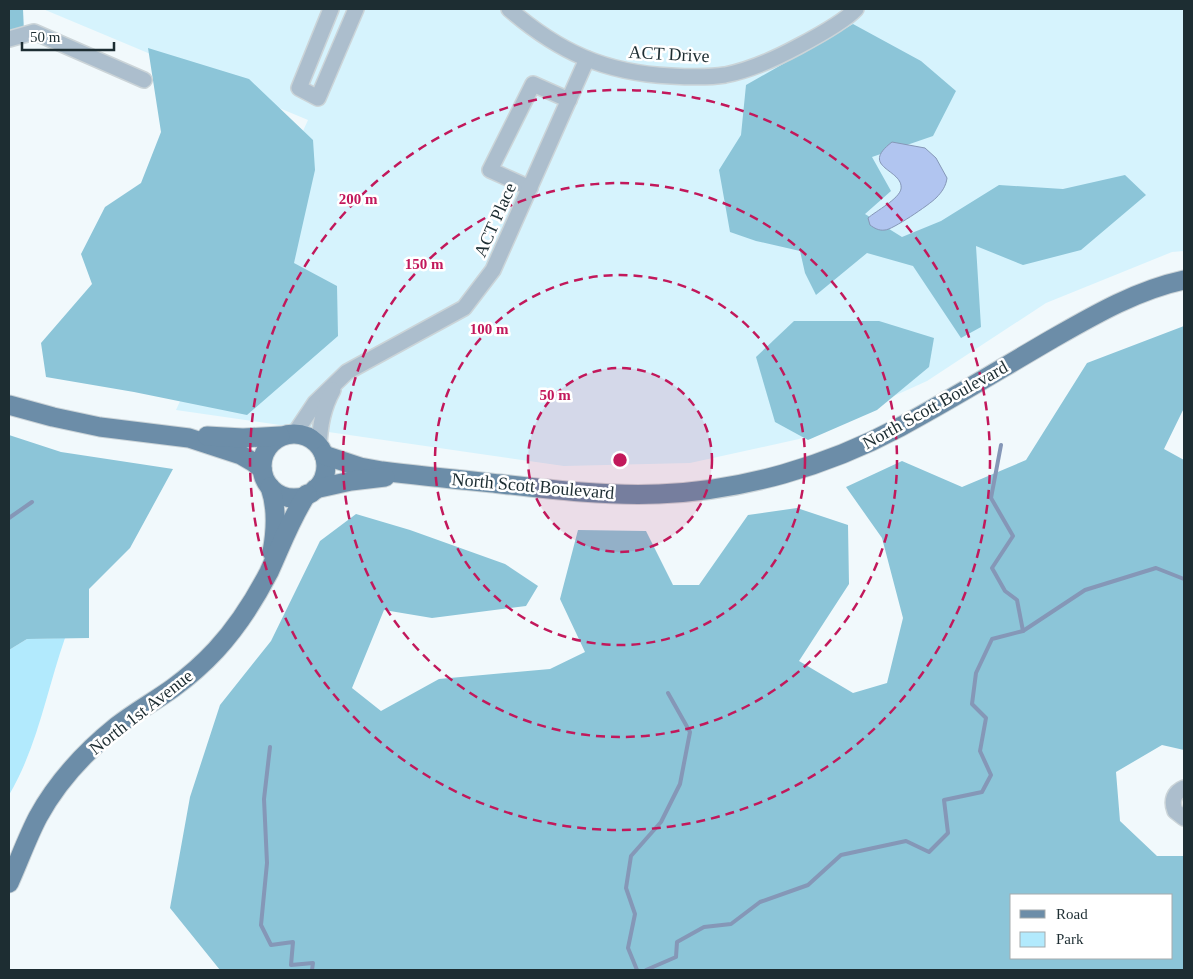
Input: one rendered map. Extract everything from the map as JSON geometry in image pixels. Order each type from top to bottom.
[{"type":"main road","name":"North Scott Boulevard","points":[[321,450],[360,467],[403,474],[613,495],[661,494],[746,482],[784,473],[856,448],[900,427],[1104,309],[1170,283],[1184,280]]},
{"type":"main road","points":[[9,405],[100,427],[189,438],[241,455],[262,469]]},
{"type":"main road","points":[[189,438],[207,436],[242,438],[300,434],[310,438],[321,450],[326,466],[324,477],[311,492],[299,497],[288,497],[278,493],[264,479],[262,459],[266,450],[272,442],[286,435]]},
{"type":"main road","name":"North Scott Boulevard","points":[[311,492],[352,481],[403,474]]},
{"type":"main road","name":"North 1st Avenue","points":[[268,572],[275,525],[274,498],[270,487]]},
{"type":"main road","name":"North 1st Avenue","points":[[9,883],[38,817],[54,792],[74,767],[96,743],[118,725],[174,687],[215,650],[250,608],[295,515],[311,492]]},
{"type":"street","points":[[332,9],[299,88],[318,98],[356,9]]},
{"type":"street","name":"ACT Drive","points":[[509,9],[527,24],[568,50],[609,68],[643,75],[690,77],[724,75],[769,62],[818,36],[856,9]]},
{"type":"street","points":[[9,39],[34,32],[144,80]]},
{"type":"street","name":"ACT Place","points":[[286,435],[297,430],[322,394],[336,384],[347,372],[464,308],[493,270],[587,59]]},
{"type":"street","points":[[530,188],[490,170],[533,84],[569,100]]},
{"type":"street","name":"ACT Place","points":[[321,450],[319,430],[325,405],[336,384]]},
{"type":"street","points":[[1184,788],[1176,793],[1172,802],[1175,811],[1184,818]]},
{"type":"shaded area","points":[[9,9],[23,9],[24,32],[9,37]]},
{"type":"shaded area","points":[[43,9],[1184,9],[1184,251],[1172,252],[1046,303],[927,381],[799,439],[690,463],[564,466],[176,410],[308,120]]},
{"type":"shaded area","points":[[853,24],[921,61],[956,91],[933,136],[872,157],[891,191],[865,214],[902,237],[941,221],[999,185],[1063,189],[1125,175],[1146,195],[1081,250],[1023,265],[976,246],[981,327],[961,338],[913,266],[867,253],[816,295],[805,273],[800,251],[756,241],[730,232],[719,170],[741,135],[746,85]]},
{"type":"shaded area","points":[[148,48],[249,79],[313,140],[315,170],[294,263],[337,286],[338,336],[247,415],[134,392],[46,377],[41,343],[92,284],[81,254],[105,207],[141,183],[161,132]]},
{"type":"shaded area","points":[[892,142],[925,148],[936,158],[947,178],[942,191],[932,201],[911,217],[889,229],[881,230],[870,225],[868,218],[892,201],[901,189],[900,182],[885,168],[879,158]]},
{"type":"shaded area","points":[[794,321],[879,321],[934,338],[929,367],[877,410],[808,440],[775,422],[756,357]]},
{"type":"shaded area","points":[[1184,326],[1184,408],[1164,449],[1184,460],[1184,750],[1162,745],[1116,772],[1120,821],[1157,856],[1184,856],[1184,970],[220,970],[170,908],[190,797],[220,705],[271,641],[320,541],[356,514],[410,530],[505,564],[538,586],[526,606],[432,618],[384,610],[352,688],[381,711],[439,679],[550,669],[585,652],[560,599],[578,530],[646,531],[673,585],[699,585],[748,515],[797,508],[848,525],[849,584],[799,661],[853,693],[887,683],[903,618],[882,538],[846,487],[902,461],[962,487],[1026,460],[1087,363]]},
{"type":"shaded area","points":[[9,435],[61,452],[173,469],[130,548],[89,589],[89,638],[27,639],[9,650]]},
{"type":"green space","points":[[65,638],[27,758],[9,795],[9,650],[27,639]]},
{"type":"waterway","points":[[646,970],[676,957],[677,942],[704,927],[731,924],[760,902],[808,885],[841,855],[906,841],[929,852],[948,833],[944,800],[982,792],[991,775],[980,751],[986,718],[972,704],[976,673],[992,639],[1023,631],[1017,600],[1005,591],[992,568],[1013,536],[991,498],[1001,445]]},
{"type":"waterway","points":[[9,518],[32,502]]},
{"type":"waterway","points":[[1023,631],[1085,590],[1156,568],[1184,579]]},
{"type":"waterway","points":[[637,970],[628,948],[635,914],[626,888],[631,856],[661,822],[680,784],[690,732],[668,693]]},
{"type":"waterway","points":[[270,747],[264,799],[267,863],[261,925],[271,945],[293,942],[291,965],[313,963],[312,970]]}]
